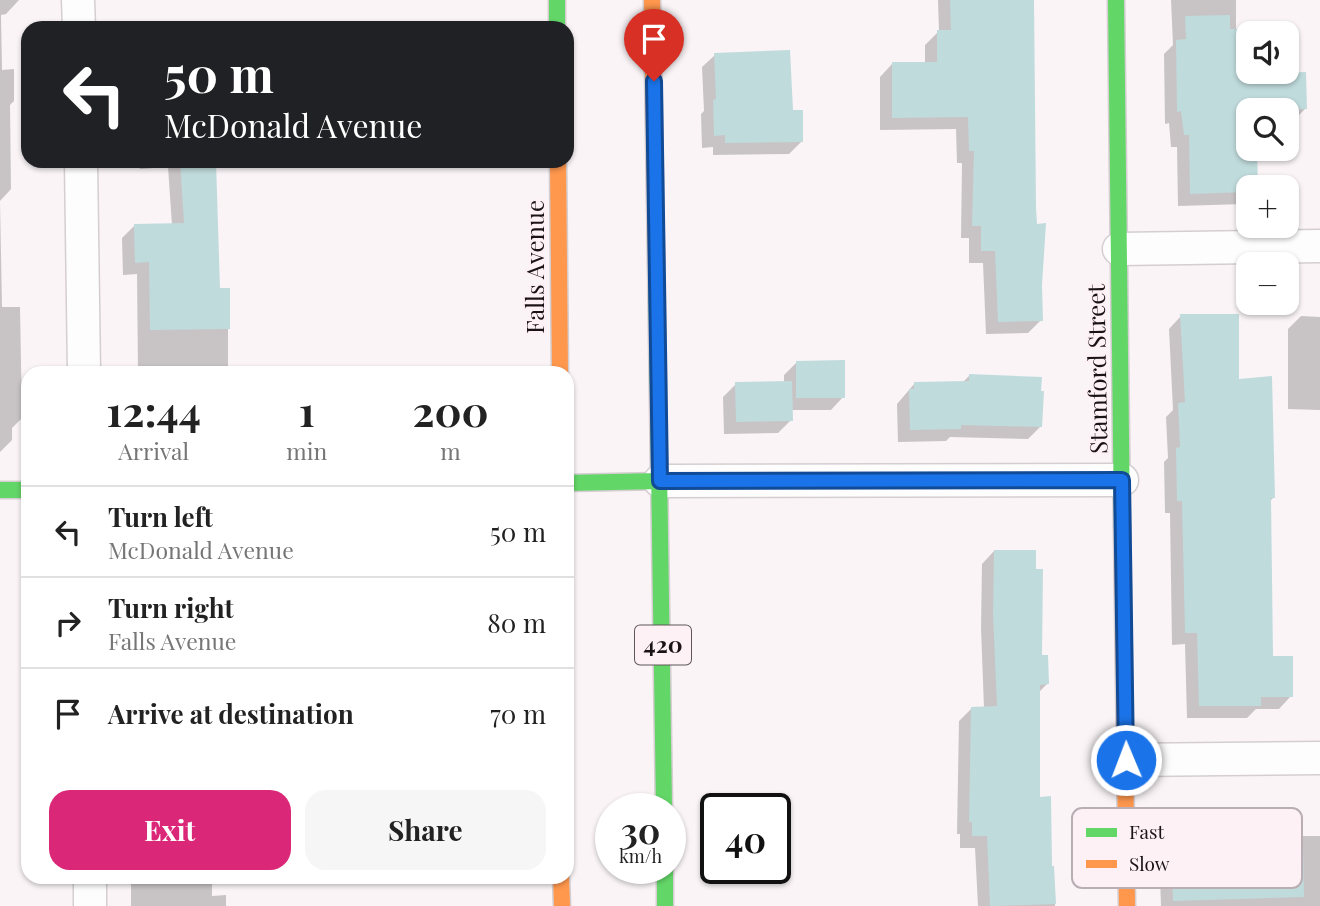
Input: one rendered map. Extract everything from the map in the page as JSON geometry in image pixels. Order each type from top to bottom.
[{"type":"main road","points":[[557,0],[557,21]]},
{"type":"main road","name":"420","points":[[652,0],[664,793]]},
{"type":"main road","name":"Stamford Street","points":[[1116,0],[1126,808]]},
{"type":"main road","name":"Falls Avenue","points":[[558,168],[560,366]]},
{"type":"main road","points":[[574,483],[660,481]]},
{"type":"main road","points":[[0,490],[21,489]]},
{"type":"main road","points":[[561,884],[562,906]]},
{"type":"main road","points":[[665,884],[665,906]]},
{"type":"main road","name":"Stamford Street","points":[[1127,888],[1127,906]]},
{"type":"street","points":[[78,0],[79,21]]},
{"type":"street","points":[[81,168],[84,366]]},
{"type":"street","points":[[1119,249],[1320,246]]},
{"type":"street","points":[[660,481],[1122,480]]},
{"type":"street","points":[[1126,760],[1320,758]]},
{"type":"street","points":[[90,884],[90,906]]},
{"type":"building","points":[[950,0],[1034,0],[1036,207],[1037,224],[1046,223],[1042,285],[1043,321],[998,322],[995,251],[981,251],[981,226],[972,226],[974,151],[969,151],[968,117],[892,118],[892,62],[937,62],[937,30],[951,30]]},
{"type":"building","points":[[1230,15],[1230,29],[1236,29],[1236,84],[1299,84],[1299,72],[1306,72],[1307,109],[1299,109],[1299,98],[1236,98],[1236,161],[1257,161],[1258,175],[1236,175],[1236,192],[1190,194],[1189,135],[1184,135],[1181,111],[1177,112],[1176,40],[1186,39],[1185,16]]},
{"type":"building","points":[[790,50],[793,110],[803,110],[803,142],[725,143],[725,135],[714,136],[714,53]]},
{"type":"building","points":[[180,168],[216,168],[220,288],[230,288],[230,329],[150,330],[149,262],[135,263],[134,224],[184,223]]},
{"type":"building","points":[[1180,314],[1239,315],[1239,379],[1272,376],[1275,498],[1271,498],[1273,656],[1293,656],[1293,697],[1261,697],[1261,706],[1199,706],[1197,633],[1185,633],[1182,501],[1177,501],[1176,448],[1180,447],[1178,403],[1185,402]]},
{"type":"building","points":[[845,360],[845,398],[796,398],[796,361]]},
{"type":"building","points":[[969,374],[1042,377],[1042,427],[961,425],[961,429],[910,430],[909,389],[914,389],[914,382],[969,381]]},
{"type":"building","points":[[792,381],[793,421],[736,422],[735,382]]},
{"type":"building","points":[[994,550],[1036,550],[1036,569],[1043,569],[1042,655],[1048,655],[1049,684],[1040,685],[1040,797],[1051,796],[1052,866],[1056,904],[990,906],[987,836],[972,836],[972,822],[969,822],[971,707],[997,706],[993,615]]},
{"type":"building","points":[[1303,844],[1304,897],[1173,901],[1173,888],[1302,888]]},
{"type":"traffic: fast","points":[[557,0],[557,21]]},
{"type":"traffic: fast","points":[[1116,0],[1122,527]]},
{"type":"traffic: fast","points":[[656,262],[664,793]]},
{"type":"traffic: fast","points":[[574,483],[660,481]]},
{"type":"traffic: fast","points":[[0,490],[21,490]]},
{"type":"traffic: fast","points":[[665,884],[665,906]]},
{"type":"traffic: slow","points":[[652,0],[656,262]]},
{"type":"traffic: slow","points":[[558,168],[560,366]]},
{"type":"traffic: slow","points":[[1122,527],[1126,808]]},
{"type":"traffic: slow","points":[[561,884],[562,906]]},
{"type":"traffic: slow","points":[[1127,888],[1127,906]]},
{"type":"route","points":[[654,81],[660,481],[1122,480],[1126,760]]}]
